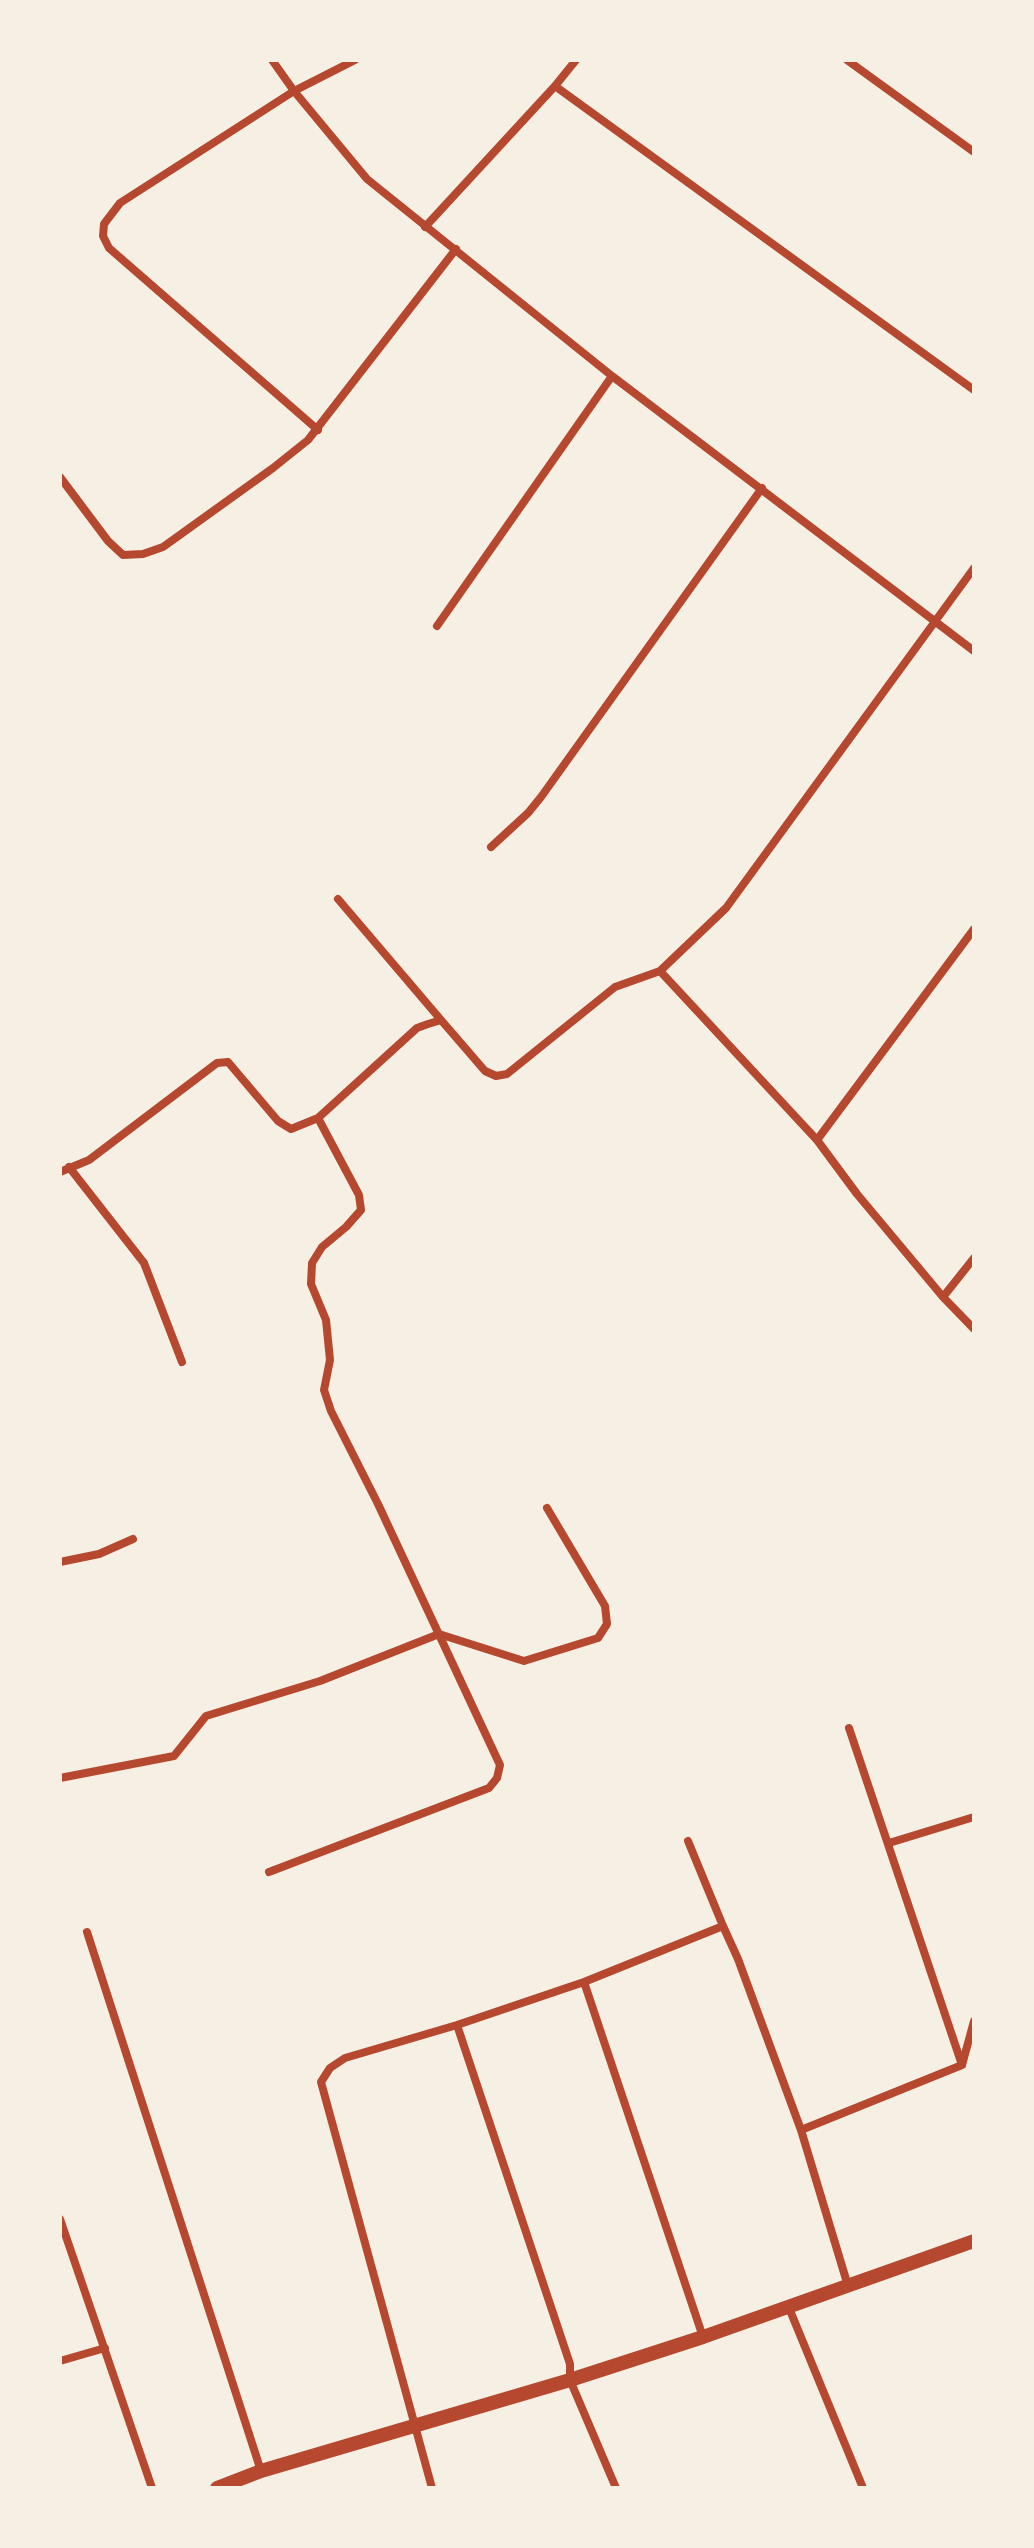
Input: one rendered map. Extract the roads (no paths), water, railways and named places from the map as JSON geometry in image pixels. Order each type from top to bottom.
[{"type":"street","points":[[272,60],[367,179],[612,376],[974,651]]},
{"type":"street","points":[[318,430],[109,248],[103,236],[104,224],[120,203],[294,91],[355,60]]},
{"type":"street","points":[[425,227],[576,60]]},
{"type":"street","points":[[847,60],[974,152]]},
{"type":"street","points":[[555,86],[974,390]]},
{"type":"street","points":[[60,477],[108,541],[123,555],[143,554],[163,547],[273,468],[318,430],[456,249]]},
{"type":"street","points":[[437,626],[612,376]]},
{"type":"street","points":[[491,847],[541,797],[762,488]]},
{"type":"street","points":[[338,899],[485,1071],[496,1076],[507,1074],[615,987],[660,971],[726,908],[974,568]]},
{"type":"street","points":[[817,1140],[974,929]]},
{"type":"street","points":[[660,971],[817,1140],[857,1194],[943,1297],[974,1329]]},
{"type":"street","points":[[182,1362],[144,1263],[65,1170],[89,1160],[217,1063],[228,1062],[278,1121],[291,1129],[318,1118],[417,1028],[441,1020]]},
{"type":"street","points":[[269,1872],[489,1788],[497,1778],[500,1765],[331,1411],[324,1390],[330,1360],[326,1320],[311,1284],[312,1263],[322,1247],[361,1210],[359,1195],[318,1118]]},
{"type":"street","points":[[943,1297],[974,1258]]},
{"type":"street","points":[[60,1778],[174,1756],[206,1716],[320,1681],[439,1634],[524,1661],[598,1638],[607,1624],[605,1606],[547,1508]]},
{"type":"street","points":[[60,1562],[99,1554],[133,1539]]},
{"type":"street","points":[[849,1728],[962,2065]]},
{"type":"street","points":[[889,1843],[974,1817]]},
{"type":"street","points":[[688,1841],[738,1959],[801,2130],[848,2286]]},
{"type":"street","points":[[432,2488],[321,2082],[330,2068],[345,2058],[457,2025],[584,1982],[723,1926]]},
{"type":"street","points":[[87,1932],[261,2471]]},
{"type":"street","points":[[584,1982],[703,2337]]},
{"type":"street","points":[[962,2065],[974,2021]]},
{"type":"street","points":[[457,2025],[570,2364],[570,2380],[616,2488]]},
{"type":"street","points":[[801,2130],[962,2065]]},
{"type":"street","points":[[60,2219],[152,2488]]},
{"type":"street","points":[[217,2488],[261,2471],[570,2380],[703,2337],[974,2241]]},
{"type":"street","points":[[789,2308],[863,2488]]},
{"type":"street","points":[[60,2361],[105,2348]]}]
